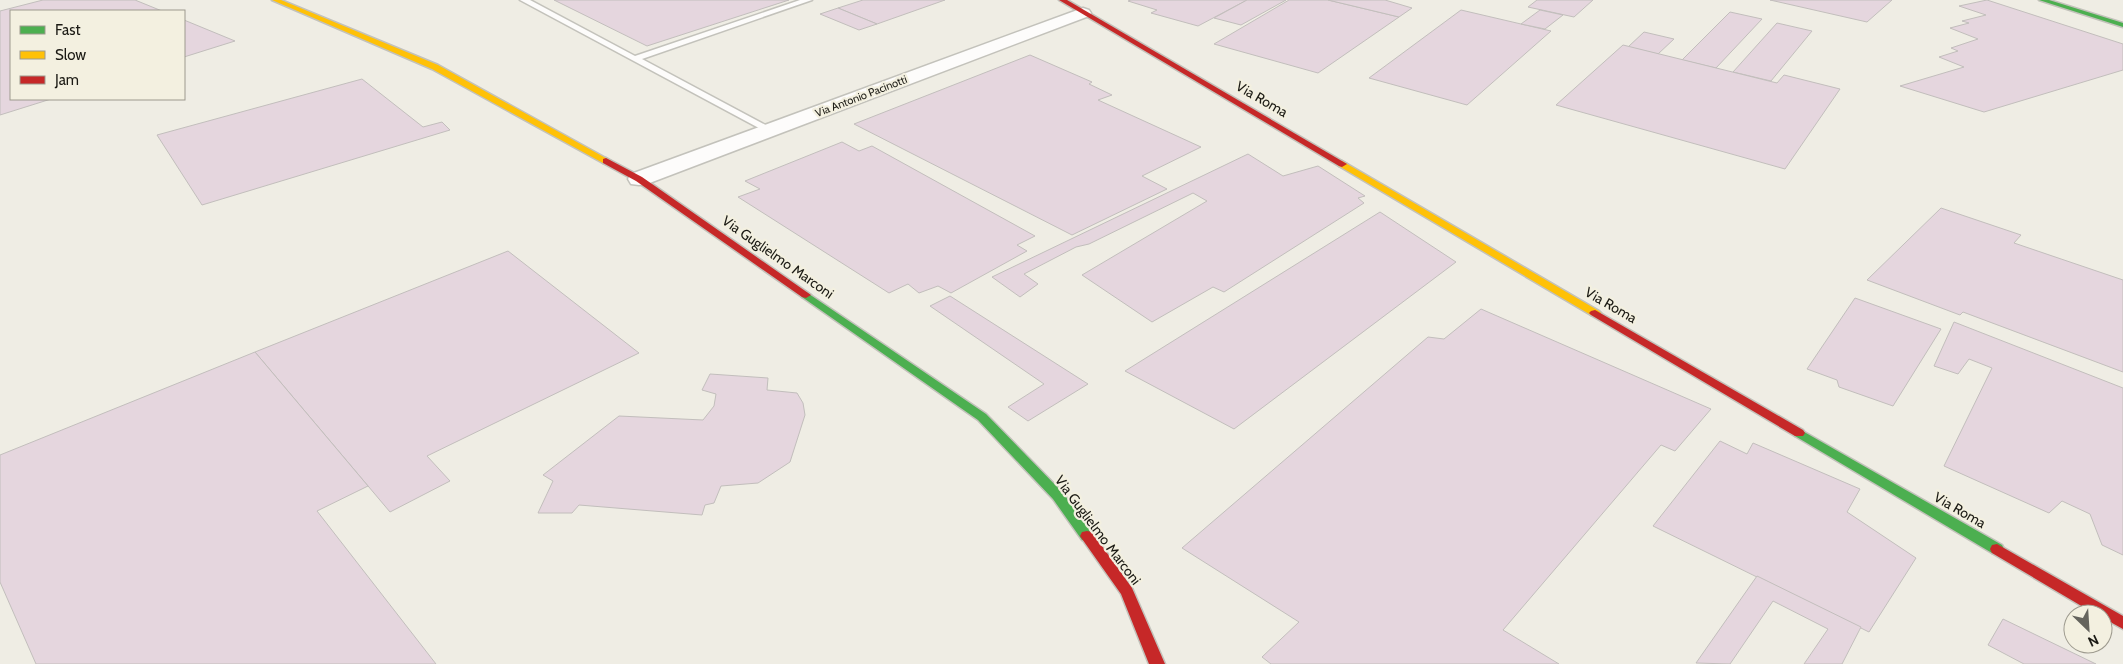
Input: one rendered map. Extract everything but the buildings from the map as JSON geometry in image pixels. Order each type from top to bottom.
[{"type":"street","name":"Via Guglielmo Marconi","points":[[275,0],[434,67],[639,179],[982,417],[1058,496],[1127,592],[1158,664]]},
{"type":"street","name":"Via Roma","points":[[1062,0],[2123,623]]},
{"type":"street","points":[[2042,0],[2123,25]]},
{"type":"street","name":"Via Antonio Pacinotti","points":[[639,179],[1084,13]]},
{"type":"lane","points":[[524,0],[770,131]]},
{"type":"lane","points":[[634,59],[808,0]]},
{"type":"traffic: fast","points":[[2042,0],[2123,25]]},
{"type":"traffic: fast","points":[[806,295],[982,417],[1058,496],[1087,536]]},
{"type":"traffic: fast","points":[[1799,433],[1997,549]]},
{"type":"traffic: slow","points":[[275,0],[435,67],[606,161]]},
{"type":"traffic: slow","points":[[1342,164],[1595,313]]},
{"type":"traffic: jam","points":[[1062,0],[1342,164]]},
{"type":"traffic: jam","points":[[606,161],[639,179],[806,295]]},
{"type":"traffic: jam","points":[[1595,313],[1799,433]]},
{"type":"traffic: jam","points":[[1087,536],[1127,592],[1157,664]]},
{"type":"traffic: jam","points":[[1997,549],[2123,623]]}]
